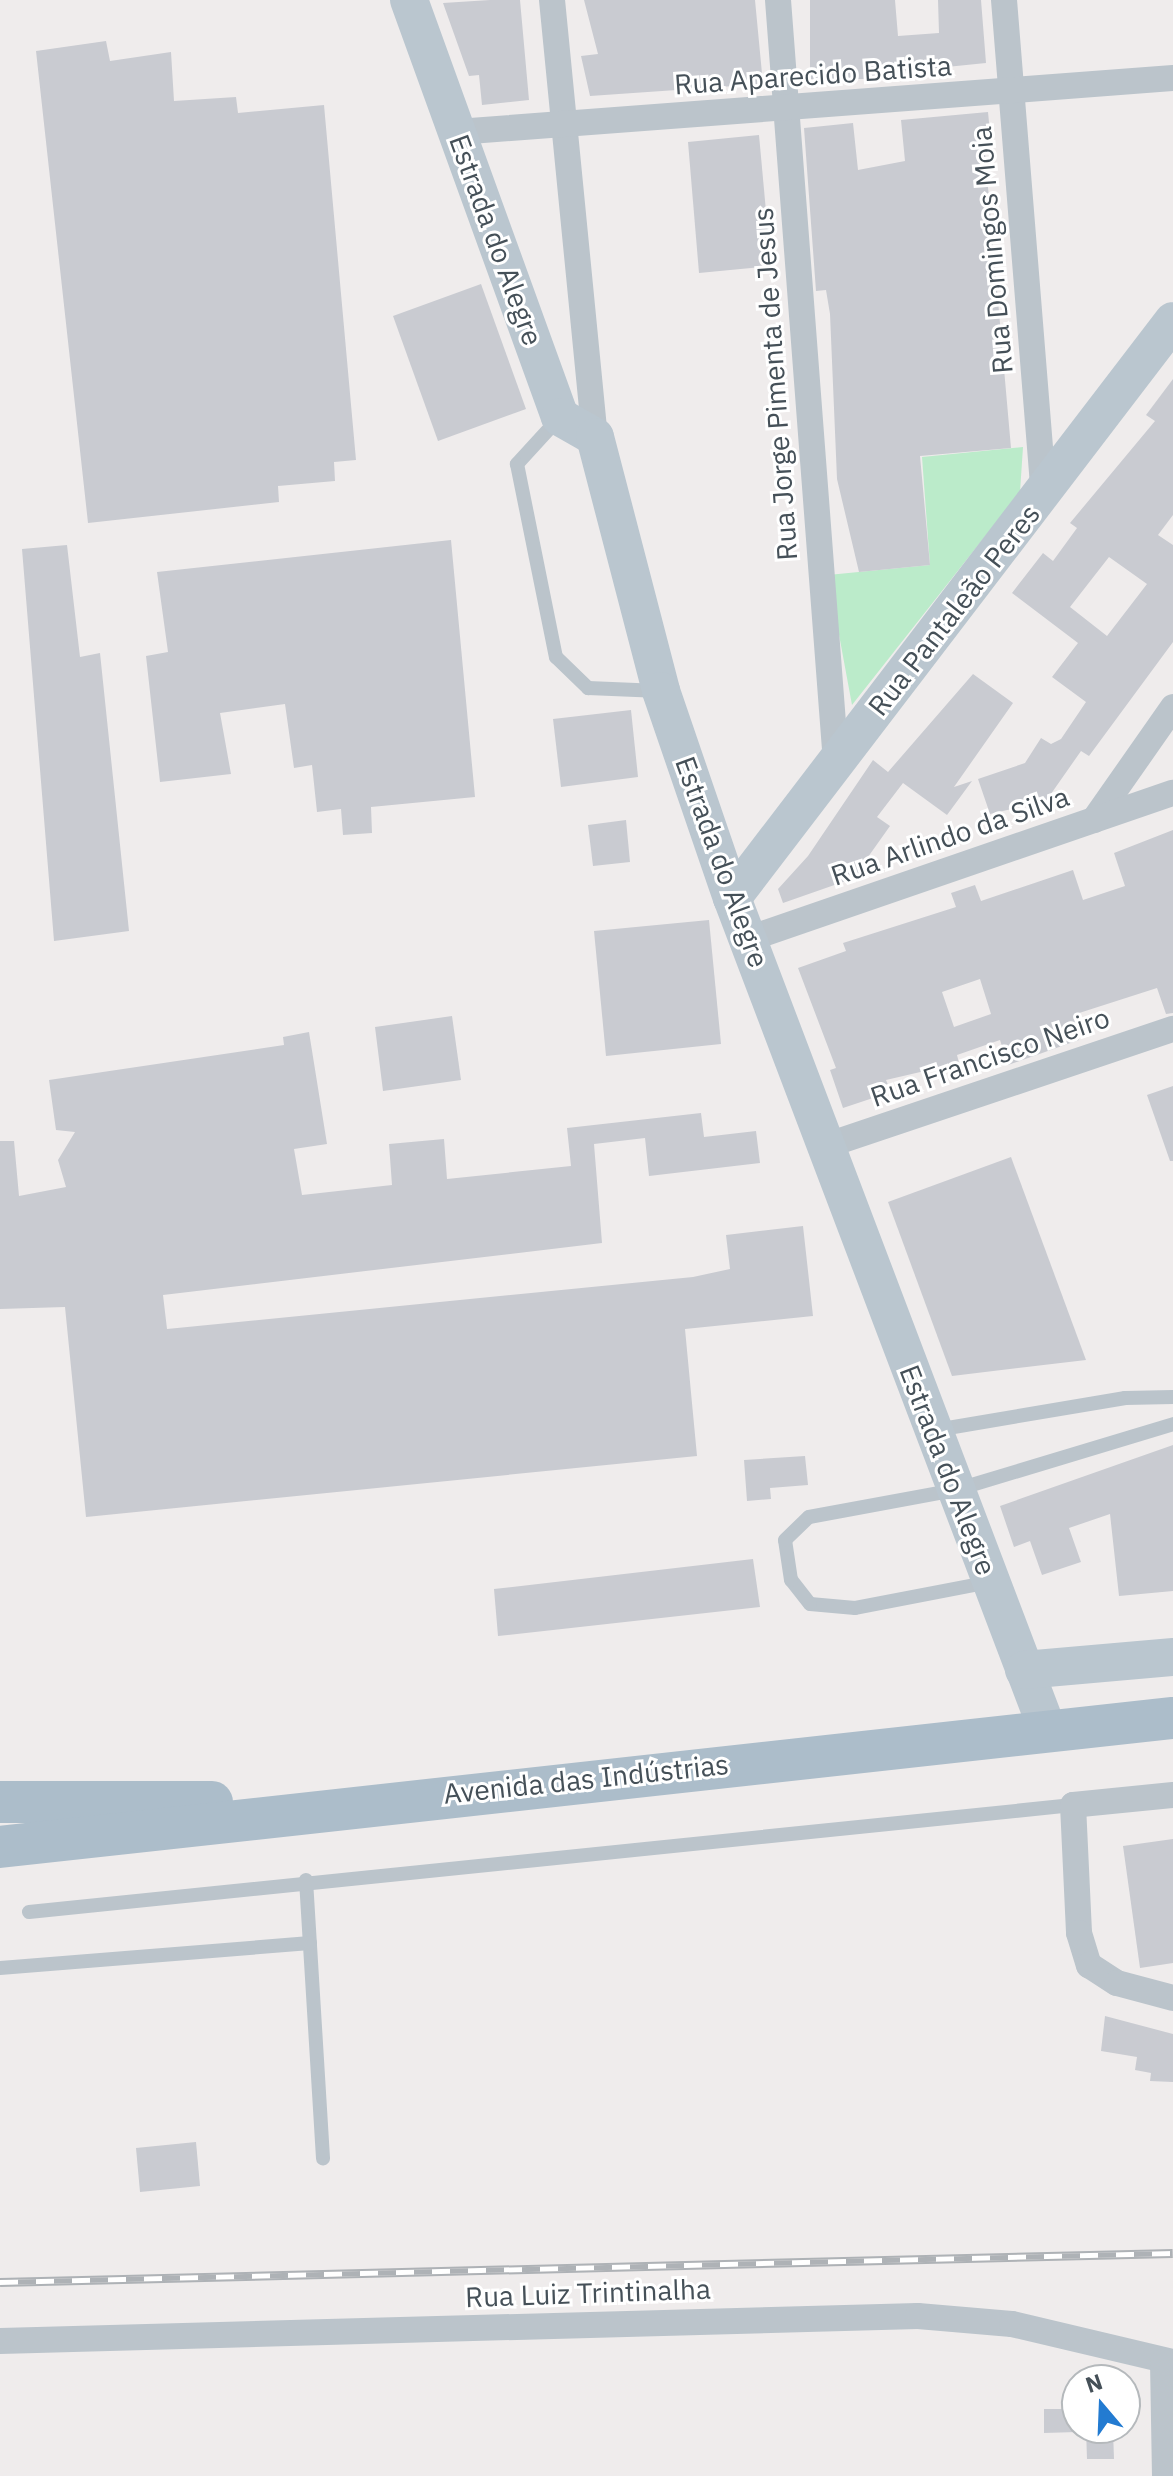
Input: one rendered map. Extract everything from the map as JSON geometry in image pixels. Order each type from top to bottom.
[{"type":"main road","name":"Avenida das Indústrias","points":[[0,1847],[242,1823],[361,1803],[1173,1718]]},
{"type":"main road","points":[[0,1802],[361,1803]]},
{"type":"street","name":"Estrada do Alegre","points":[[409,0],[560,417]]},
{"type":"street","points":[[552,0],[561,125],[595,437]]},
{"type":"street","name":"Rua Jorge Pimenta de Jesus","points":[[778,0],[836,763]]},
{"type":"street","name":"Rua Domingos Moia","points":[[1004,0],[1044,494]]},
{"type":"street","name":"Rua Aparecido Batista","points":[[457,132],[1012,93],[1173,78]]},
{"type":"street","name":"Rua Pantaleão Peres","points":[[732,898],[1044,494],[1173,321]]},
{"type":"street","points":[[560,417],[595,437]]},
{"type":"street","name":"Estrada do Alegre","points":[[595,437],[661,691],[732,898],[1048,1731]]},
{"type":"street","points":[[1094,820],[1173,707]]},
{"type":"street","name":"Rua Arlindo da Silva","points":[[748,939],[1173,793]]},
{"type":"street","name":"Rua Francisco Neiro","points":[[828,1145],[1173,1029]]},
{"type":"street","points":[[1024,1670],[1173,1657]]},
{"type":"street","points":[[1173,1795],[1073,1805],[1079,1933],[1089,1965],[1117,1983],[1173,1998]]},
{"type":"street","name":"Rua Luiz Trintinalha","points":[[0,2341],[918,2316],[1012,2324],[1168,2362]]},
{"type":"street","points":[[1165,2476],[1168,2362]]},
{"type":"lane","points":[[560,417],[517,464],[556,657],[588,688],[661,691]]},
{"type":"lane","points":[[932,1431],[1125,1398],[1173,1397]]},
{"type":"lane","points":[[990,1582],[855,1608],[810,1604],[791,1580],[785,1540],[809,1517],[955,1490],[1173,1424]]},
{"type":"lane","points":[[29,1912],[306,1880],[1073,1805]]},
{"type":"lane","points":[[306,1880],[323,2158]]},
{"type":"lane","points":[[0,1968],[310,1943]]},
{"type":"green space","points":[[1023,447],[1020,492],[852,705],[828,575],[930,565],[922,457]]},
{"type":"building","points":[[520,0],[529,100],[482,105],[479,75],[469,76],[443,3]]},
{"type":"building","points":[[584,0],[755,0],[763,84],[590,96],[581,56],[598,54]]},
{"type":"building","points":[[810,0],[895,0],[898,36],[939,33],[938,0],[981,0],[986,63],[897,72],[898,79],[810,79]]},
{"type":"building","points":[[106,41],[110,61],[171,52],[174,101],[236,97],[238,113],[324,105],[356,460],[334,462],[335,481],[278,486],[279,502],[88,523],[36,51]]},
{"type":"building","points":[[988,112],[992,153],[985,153],[1011,448],[920,456],[930,565],[859,572],[837,479],[830,314],[826,290],[816,291],[804,128],[853,123],[858,170],[905,161],[901,120]]},
{"type":"building","points":[[759,135],[771,266],[699,273],[688,142]]},
{"type":"building","points":[[481,284],[526,409],[438,441],[393,316]]},
{"type":"building","points":[[1173,379],[1173,515],[1158,535],[1173,545],[1173,642],[1089,756],[1081,751],[1046,801],[990,814],[978,779],[1025,763],[1041,738],[1051,744],[1061,739],[1086,702],[1052,677],[1078,643],[1012,593],[1043,553],[1053,561],[1077,528],[1070,523],[1155,421],[1146,415]],"holes":[[[1109,557],[1147,584],[1107,636],[1070,607]]]},
{"type":"building","points":[[451,540],[475,797],[371,807],[372,833],[343,835],[341,809],[317,812],[312,765],[294,768],[285,704],[220,713],[231,774],[160,782],[146,656],[168,652],[157,572]]},
{"type":"building","points":[[67,545],[80,657],[100,653],[129,931],[54,941],[22,549]]},
{"type":"building","points":[[973,674],[1013,703],[954,787],[972,781],[947,815],[903,783],[877,817],[890,826],[868,857],[883,868],[783,903],[778,889],[808,856],[873,760],[888,772]]},
{"type":"building","points":[[631,710],[638,777],[561,787],[553,719]]},
{"type":"building","points":[[626,820],[630,862],[593,866],[588,825]]},
{"type":"building","points":[[1173,830],[1173,1013],[1166,1014],[1157,988],[1076,1014],[1079,1040],[1008,1065],[1000,1040],[957,1055],[959,1063],[886,1080],[891,1092],[843,1108],[830,1070],[836,1068],[798,968],[846,951],[843,943],[956,907],[951,893],[975,885],[981,901],[1073,870],[1083,900],[1125,886],[1114,853]],"holes":[[[980,979],[991,1014],[954,1027],[942,992]]]},
{"type":"building","points":[[709,920],[721,1044],[606,1056],[594,931]]},
{"type":"building","points":[[452,1016],[461,1080],[383,1091],[375,1027]]},
{"type":"building","points":[[309,1032],[327,1144],[294,1149],[302,1195],[392,1185],[389,1144],[444,1139],[447,1179],[571,1166],[567,1128],[701,1113],[704,1137],[756,1131],[760,1163],[649,1176],[645,1138],[594,1144],[602,1243],[163,1295],[167,1329],[693,1277],[730,1269],[726,1235],[803,1226],[813,1316],[685,1329],[697,1456],[86,1517],[65,1307],[0,1309],[0,1141],[14,1141],[19,1196],[66,1187],[58,1160],[75,1132],[56,1130],[49,1080],[284,1045],[283,1037]]},
{"type":"building","points":[[1173,1086],[1173,1161],[1170,1161],[1147,1095]]},
{"type":"building","points":[[1011,1157],[1086,1360],[952,1376],[888,1202]]},
{"type":"building","points":[[1173,1445],[1173,1591],[1119,1596],[1110,1514],[1069,1528],[1081,1562],[1042,1575],[1030,1541],[1014,1547],[1000,1506]]},
{"type":"building","points":[[805,1456],[808,1485],[770,1488],[771,1499],[747,1501],[744,1460]]},
{"type":"building","points":[[753,1559],[760,1607],[498,1636],[494,1589]]},
{"type":"building","points":[[1173,1839],[1173,1963],[1140,1968],[1123,1846]]},
{"type":"building","points":[[1105,2016],[1173,2034],[1173,2082],[1150,2081],[1151,2073],[1135,2070],[1137,2057],[1101,2051]]},
{"type":"building","points":[[196,2142],[200,2186],[140,2192],[136,2148]]},
{"type":"building","points":[[1044,2409],[1061,2409],[1061,2432],[1044,2433]]},
{"type":"building","points":[[1087,2444],[1113,2444],[1114,2459],[1087,2459]]},
{"type":"railway","points":[[0,2282],[1173,2253]]}]
